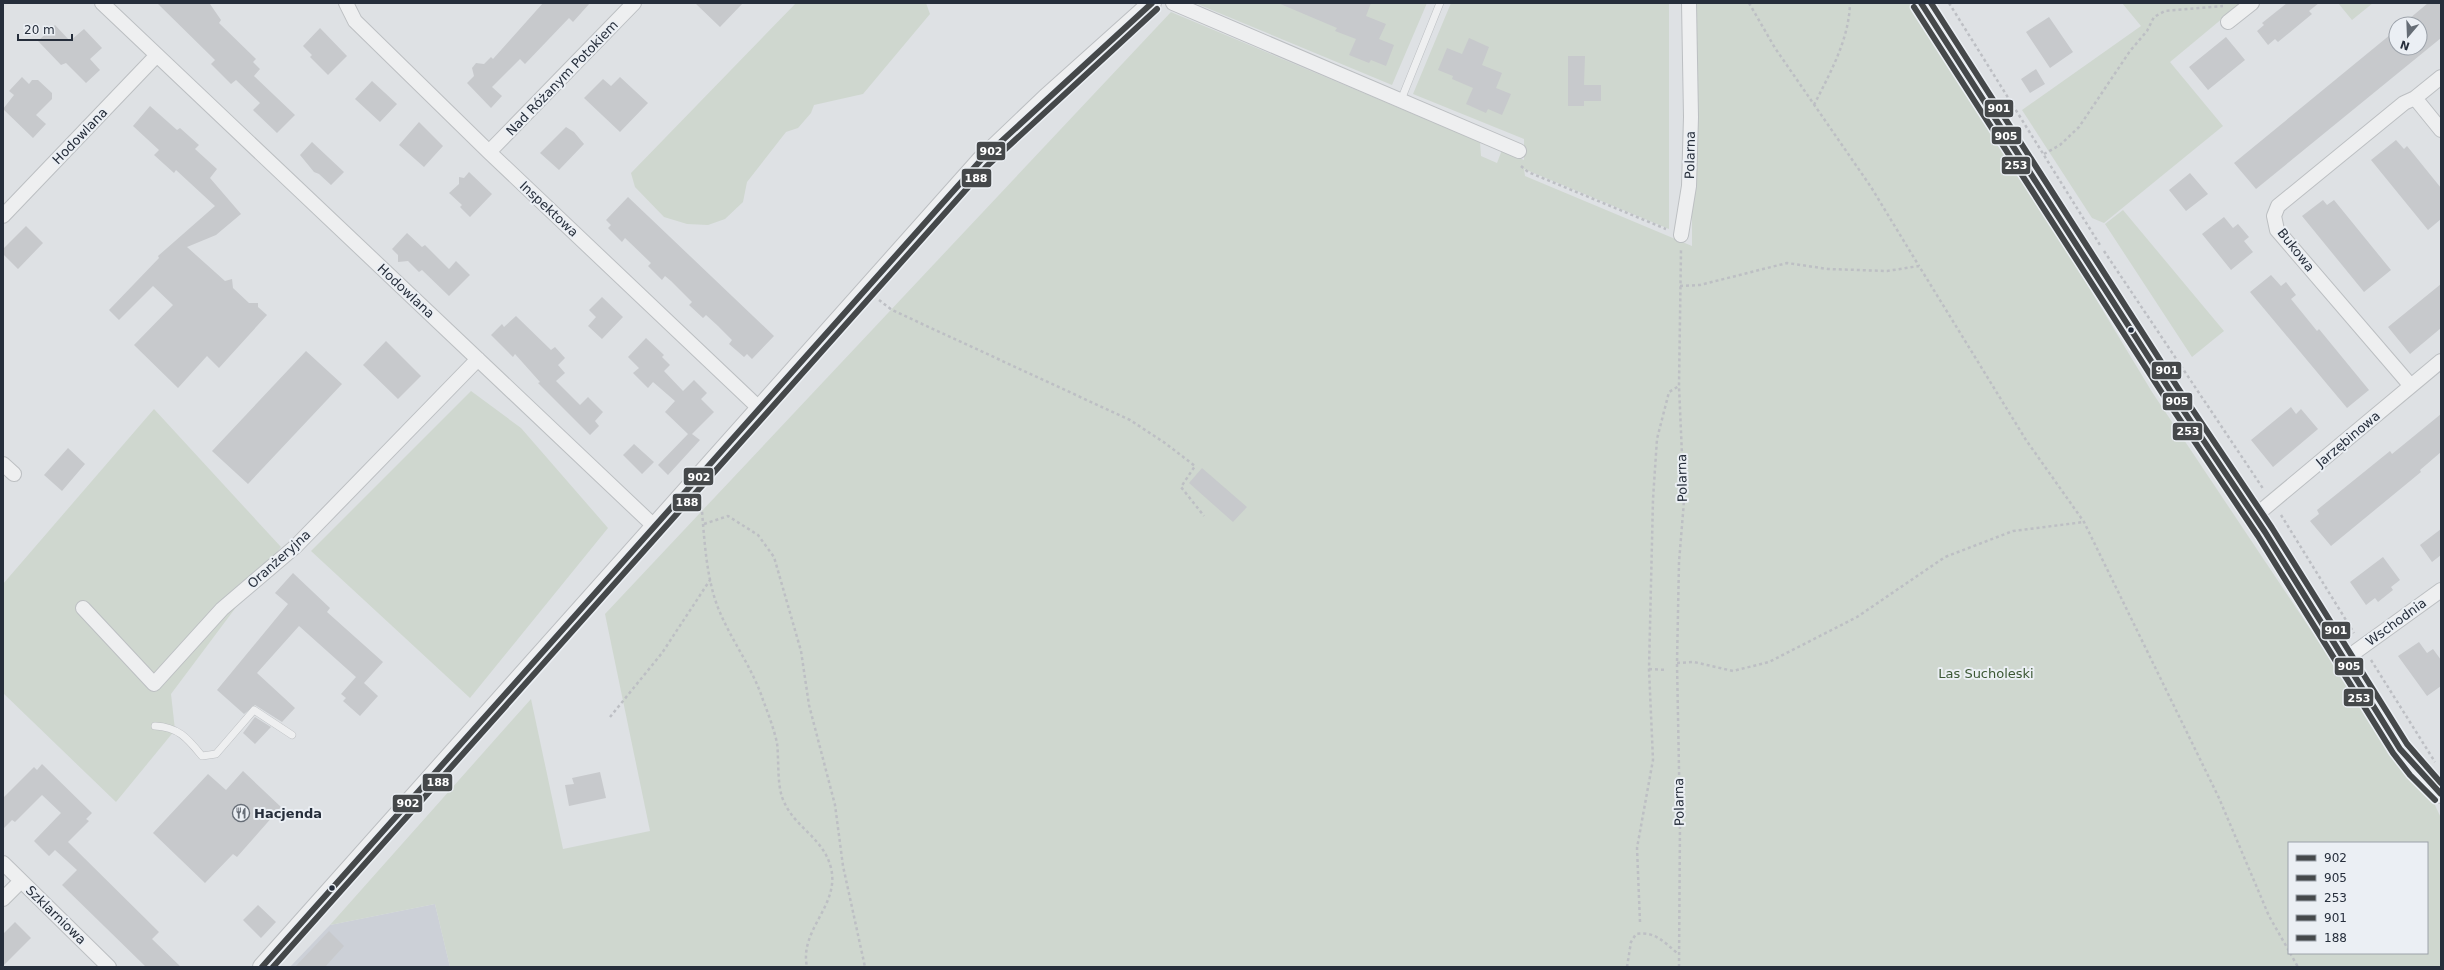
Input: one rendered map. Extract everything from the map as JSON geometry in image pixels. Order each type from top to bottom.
[{"type":"street","name":"Hodowlana","points":[[102,3],[655,527]]},
{"type":"street","name":"Inspektowa","points":[[346,3],[355,21],[489,152],[760,409]]},
{"type":"street","name":"Nad Różanym Potokiem","points":[[489,152],[634,3]]},
{"type":"street","points":[[262,967],[981,160],[1046,98],[1152,3]]},
{"type":"street","points":[[1173,3],[1519,151]]},
{"type":"street","name":"Polarna","points":[[1681,235],[1690,186],[1691,117],[1689,3]]},
{"type":"street","points":[[1920,3],[2171,392],[2255,516],[2348,658],[2400,749],[2416,769],[2441,794]]},
{"type":"street","points":[[2228,22],[2252,3]]},
{"type":"street","name":"Hodowlana","points":[[3,216],[157,55]]},
{"type":"street","name":"Bukowa","points":[[2410,386],[2278,230],[2274,216],[2278,206],[2314,176],[2404,103],[2415,98],[2441,77]]},
{"type":"street","points":[[2415,98],[2441,130]]},
{"type":"street","name":"Oranżeryjna","points":[[83,608],[154,684],[222,609],[296,546],[478,359]]},
{"type":"street","name":"Jarzębinowa","points":[[2255,516],[2441,361]]},
{"type":"street","points":[[3,464],[14,474]]},
{"type":"street","name":"Wschodnia","points":[[2348,658],[2362,646],[2441,590]]},
{"type":"street","name":"Szklarniowa","points":[[3,863],[109,967]]},
{"type":"street","points":[[3,899],[21,881]]},
{"type":"lane","points":[[1401,100],[1440,3]]},
{"type":"lane","points":[[155,726],[164,726],[185,734],[202,756],[216,754],[254,710],[292,735]]},
{"type":"path","points":[[1749,3],[1774,48],[1871,187],[2026,440],[2084,522],[2219,798],[2269,916],[2288,950]]},
{"type":"path","points":[[1814,105],[1836,61],[1850,18],[1850,3]]},
{"type":"path","points":[[1949,3],[2108,258],[2214,419],[2272,502],[2362,646],[2432,753],[2438,767]]},
{"type":"path","points":[[2040,156],[2060,146],[2079,127],[2130,51],[2147,31],[2154,17],[2165,11],[2252,3]]},
{"type":"path","points":[[1519,151],[1518,159],[1522,167],[1528,172],[1681,235]]},
{"type":"path","name":"Polarna","points":[[1679,967],[1680,822],[1677,663],[1679,562],[1684,501],[1680,386],[1681,235]]},
{"type":"path","points":[[1680,286],[1700,285],[1787,263],[1828,269],[1887,271],[1919,266]]},
{"type":"path","points":[[892,310],[1130,420],[1165,442],[1195,466],[1181,487],[1204,516]]},
{"type":"path","points":[[1640,922],[1637,848],[1653,760],[1648,669],[1657,439],[1669,392],[1680,386]]},
{"type":"path","points":[[699,477],[710,580],[722,616],[747,661],[763,699],[776,742],[782,796],[792,818],[815,838],[831,867],[833,882],[830,898],[808,939],[805,951],[807,967]]},
{"type":"path","points":[[704,524],[728,516],[758,535],[774,557],[801,651],[810,705],[836,805],[842,866],[865,967]]},
{"type":"path","points":[[1677,663],[1694,662],[1733,671],[1769,662],[1857,617],[1945,557],[2013,531],[2084,522]]},
{"type":"path","points":[[610,717],[662,653],[710,580]]},
{"type":"path","points":[[1648,669],[1666,670]]},
{"type":"path","points":[[1627,967],[1631,942],[1636,934],[1646,932],[1654,934],[1678,953]]},
{"type":"path","points":[[2290,954],[2298,967]]},
{"type":"shaded area","points":[[435,904],[450,967],[290,967],[330,925]]},
{"type":"green space","points":[[796,3],[926,3],[930,14],[863,94],[814,105],[811,113],[798,128],[786,132],[747,182],[743,202],[725,219],[708,225],[687,224],[664,217],[635,187],[631,173]]},
{"type":"green space","points":[[1195,3],[1427,3],[1392,85]]},
{"type":"green space","name":"Las Sucholeski","points":[[1451,3],[1669,3],[1669,229],[1524,169],[1525,176],[1692,246],[1692,3],[1909,3],[2000,140],[2152,392],[2411,780],[2433,801],[2441,818],[2441,967],[450,967],[435,904],[330,925],[531,699],[563,849],[650,831],[605,614],[1171,12],[1480,142],[1481,156],[1497,163],[1502,150],[1524,160],[1524,139],[1413,94]]},
{"type":"green space","points":[[2122,3],[2241,3],[2170,62],[2223,126],[2104,223],[2092,218],[2022,110],[2141,26]]},
{"type":"green space","points":[[2338,3],[2373,3],[2352,20]]},
{"type":"green space","points":[[2123,210],[2224,331],[2192,357],[2105,224]]},
{"type":"green space","points":[[471,391],[521,428],[608,528],[470,698],[311,551]]},
{"type":"green space","points":[[154,409],[281,547],[171,694],[175,730],[116,802],[3,693],[3,584]]},
{"type":"building","points":[[157,3],[210,4],[221,20],[219,23],[256,59],[253,62],[260,69],[254,76],[295,115],[277,133],[253,110],[260,103],[236,80],[231,84],[211,64],[215,60]]},
{"type":"building","points":[[543,3],[590,3],[573,22],[569,18],[525,64],[520,59],[492,87],[502,96],[491,108],[467,83],[474,76],[472,68],[476,63],[484,64],[491,57],[493,59]]},
{"type":"building","points":[[695,3],[743,3],[720,27]]},
{"type":"building","points":[[1278,3],[1371,3],[1366,16],[1386,24],[1379,39],[1394,45],[1386,66],[1371,60],[1369,63],[1349,55],[1356,39],[1335,31],[1337,28]]},
{"type":"building","points":[[2287,3],[2319,3],[2309,11],[2312,14],[2278,42],[2275,39],[2268,45],[2257,31],[2264,25],[2262,23]]},
{"type":"building","points":[[2428,3],[2441,3],[2441,38],[2428,49],[2428,16],[2413,16]]},
{"type":"building","points":[[2049,17],[2073,52],[2050,68],[2026,32]]},
{"type":"building","points":[[55,25],[70,41],[84,29],[102,48],[90,59],[100,70],[86,83],[66,63],[61,65],[38,41]]},
{"type":"building","points":[[320,28],[347,56],[328,75],[310,57],[312,55],[303,46]]},
{"type":"building","points":[[2226,37],[2245,60],[2208,90],[2189,67]]},
{"type":"building","points":[[2388,37],[2388,56],[2419,56],[2256,189],[2234,163]]},
{"type":"building","points":[[1469,38],[1489,47],[1482,65],[1502,73],[1496,88],[1511,94],[1502,115],[1488,109],[1486,113],[1466,104],[1473,88],[1452,79],[1453,76],[1438,70],[1447,48],[1462,54]]},
{"type":"building","points":[[1568,56],[1585,56],[1584,85],[1601,85],[1601,101],[1584,101],[1584,106],[1568,106]]},
{"type":"building","points":[[2036,69],[2045,84],[2030,93],[2021,79]]},
{"type":"building","points":[[22,77],[29,84],[32,80],[38,80],[52,93],[52,99],[36,115],[46,124],[33,138],[3,109],[14,95],[9,91]]},
{"type":"building","points":[[620,77],[648,103],[620,132],[584,98],[603,79],[611,86]]},
{"type":"building","points":[[372,81],[397,104],[380,122],[355,99]]},
{"type":"building","points":[[150,106],[177,130],[180,128],[199,145],[195,149],[217,169],[210,178],[241,214],[216,235],[187,247],[225,281],[232,279],[233,288],[249,303],[258,303],[258,307],[267,315],[219,368],[207,356],[178,388],[134,345],[173,305],[153,286],[119,320],[109,310],[159,258],[158,256],[215,206],[176,170],[174,173],[154,155],[159,150],[133,126]]},
{"type":"building","points":[[419,122],[443,146],[424,167],[399,145]]},
{"type":"building","points":[[566,127],[574,132],[584,144],[559,170],[540,153]]},
{"type":"building","points":[[2396,140],[2404,149],[2407,146],[2441,188],[2441,219],[2428,230],[2371,160]]},
{"type":"building","points":[[312,142],[344,172],[331,185],[319,174],[314,172],[300,155]]},
{"type":"building","points":[[469,172],[492,194],[470,217],[460,207],[462,205],[449,193],[459,184],[459,177],[464,178]]},
{"type":"building","points":[[2190,173],[2208,194],[2186,211],[2169,190]]},
{"type":"building","points":[[628,197],[774,336],[752,359],[747,354],[744,357],[729,344],[732,340],[718,326],[706,315],[703,318],[689,305],[692,302],[671,281],[665,276],[662,280],[648,266],[651,263],[625,238],[622,242],[608,228],[611,225],[606,220]]},
{"type":"building","points":[[2323,200],[2327,205],[2334,200],[2391,270],[2364,292],[2302,216]]},
{"type":"building","points":[[2224,217],[2233,228],[2238,224],[2249,237],[2244,241],[2253,252],[2231,270],[2202,234]]},
{"type":"building","points":[[26,226],[43,243],[18,269],[3,254],[3,249]]},
{"type":"building","points":[[407,233],[422,247],[425,245],[449,269],[456,261],[470,275],[449,296],[422,270],[419,272],[408,261],[398,262],[398,255],[392,249]]},
{"type":"building","points":[[2271,275],[2281,286],[2286,282],[2296,295],[2291,299],[2317,331],[2319,329],[2369,390],[2347,408],[2250,292]]},
{"type":"building","points":[[2441,284],[2441,328],[2410,354],[2388,327]]},
{"type":"building","points":[[602,297],[623,317],[602,339],[588,326],[596,317],[589,310]]},
{"type":"building","points":[[516,316],[551,350],[555,347],[565,358],[558,365],[565,373],[556,381],[580,405],[588,397],[603,412],[595,421],[599,426],[590,435],[538,383],[540,382],[515,354],[513,357],[491,335],[502,324],[504,327]]},
{"type":"building","points":[[646,338],[664,355],[662,357],[670,365],[664,371],[683,391],[694,380],[707,393],[701,399],[714,412],[692,434],[700,440],[668,475],[658,465],[688,434],[665,412],[675,401],[653,382],[648,388],[633,373],[639,368],[628,357]]},
{"type":"building","points":[[386,341],[421,376],[398,399],[363,365]]},
{"type":"building","points":[[306,351],[342,384],[248,484],[212,451]]},
{"type":"building","points":[[2291,407],[2296,414],[2301,409],[2318,429],[2273,467],[2251,440]]},
{"type":"building","points":[[2441,414],[2441,452],[2420,470],[2421,472],[2331,546],[2310,521],[2319,514],[2317,510],[2390,451],[2392,454]]},
{"type":"building","points":[[634,444],[654,462],[642,474],[623,455]]},
{"type":"building","points":[[68,448],[85,464],[62,491],[44,475]]},
{"type":"building","points":[[1202,468],[1247,507],[1233,522],[1189,483]]},
{"type":"building","points":[[2441,529],[2441,555],[2432,562],[2420,545]]},
{"type":"building","points":[[2383,557],[2400,580],[2391,587],[2393,590],[2378,602],[2375,598],[2366,605],[2350,582]]},
{"type":"building","points":[[293,573],[330,608],[327,612],[383,662],[364,683],[378,696],[360,716],[343,701],[346,698],[341,694],[356,677],[299,626],[257,673],[295,708],[282,722],[255,705],[244,714],[217,690],[288,604],[275,593]]},
{"type":"building","points":[[2419,642],[2427,653],[2433,649],[2441,660],[2441,686],[2427,696],[2398,656]]},
{"type":"building","points":[[255,717],[271,727],[255,744],[243,733]]},
{"type":"building","points":[[42,764],[92,813],[86,819],[89,821],[68,842],[159,932],[152,939],[181,967],[146,967],[62,885],[77,870],[55,850],[49,856],[34,841],[61,813],[42,795],[15,822],[12,820],[3,829],[3,798],[34,767],[37,770]]},
{"type":"building","points":[[243,771],[281,807],[237,857],[233,854],[205,883],[153,833],[208,774],[226,790]]},
{"type":"building","points":[[600,772],[606,798],[569,806],[565,785],[574,784],[572,778]]},
{"type":"building","points":[[258,905],[276,922],[261,938],[243,920]]},
{"type":"building","points":[[15,922],[31,938],[3,966],[3,934]]},
{"type":"building","points":[[329,931],[344,946],[325,967],[295,967]]},
{"type":"transit line","name":"902","points":[[262,967],[981,160],[1152,3]]},
{"type":"transit line","name":"905","points":[[1921,3],[2171,392],[2265,532],[2400,749],[2441,794]]},
{"type":"transit line","name":"901","points":[[1931,3],[2178,388],[2272,528],[2407,744],[2441,783]]},
{"type":"transit line","name":"253","points":[[1914,7],[2164,396],[2258,536],[2393,753],[2410,775],[2435,800]]},
{"type":"transit line","name":"188","points":[[273,967],[987,166],[1157,9]]},
{"type":"place","name":"Hacjenda","points":[[241,813]]}]
